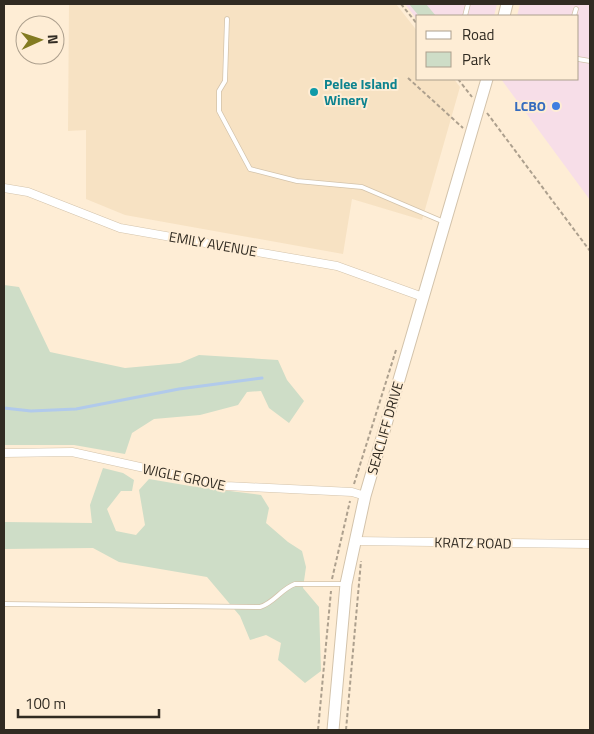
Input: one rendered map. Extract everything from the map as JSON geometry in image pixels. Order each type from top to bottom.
[{"type":"main road","name":"SEACLIFF DRIVE","points":[[333,730],[346,584],[365,496],[423,297],[447,223],[487,80]]},
{"type":"street","name":"EMILY AVENUE","points":[[4,188],[28,192],[120,228],[337,266],[423,297]]},
{"type":"street","name":"WIGLE GROVE","points":[[4,453],[72,452],[226,486],[352,492],[365,496]]},
{"type":"street","name":"KRATZ ROAD","points":[[355,541],[590,544]]},
{"type":"lane","points":[[574,15],[576,9]]},
{"type":"lane","points":[[227,19],[226,80],[219,91],[219,111],[250,169],[297,181],[362,187],[447,223]]},
{"type":"lane","points":[[4,604],[260,607],[268,605],[289,586],[295,584],[346,584]]},
{"type":"path","points":[[401,4],[416,23]]},
{"type":"path","points":[[408,78],[461,127],[472,132]]},
{"type":"path","points":[[459,80],[480,105],[590,251]]},
{"type":"path","points":[[346,730],[362,565],[355,541]]},
{"type":"shaded area","points":[[69,4],[396,4],[416,29],[416,80],[455,80],[460,87],[422,220],[352,199],[343,254],[125,215],[86,199],[86,130],[68,131]]},
{"type":"shaded area","points":[[405,4],[497,4],[494,15],[416,15],[416,18]]},
{"type":"shaded area","points":[[520,4],[590,4],[590,200],[502,80],[579,80],[579,15],[517,15]]},
{"type":"green space","points":[[409,4],[426,4],[435,15],[418,15]]},
{"type":"green space","points":[[4,285],[19,287],[50,352],[125,368],[180,363],[199,355],[278,360],[287,380],[304,401],[289,423],[269,408],[261,391],[247,392],[238,405],[200,415],[154,419],[132,433],[125,454],[74,445],[4,445]]},
{"type":"green space","points":[[103,468],[123,473],[134,480],[132,491],[121,491],[107,509],[116,531],[136,535],[145,525],[139,490],[149,479],[261,495],[269,508],[266,523],[302,551],[306,567],[303,588],[319,607],[321,671],[305,683],[278,660],[281,643],[266,635],[250,640],[240,616],[207,577],[119,562],[93,548],[4,549],[4,522],[92,523],[90,505]]},
{"type":"waterway","points":[[4,408],[31,411],[76,409],[179,389],[262,378]]},
{"type":"place","name":"Pelee Island Winery","points":[[314,92]]},
{"type":"place","name":"LCBO","points":[[556,106]]}]
